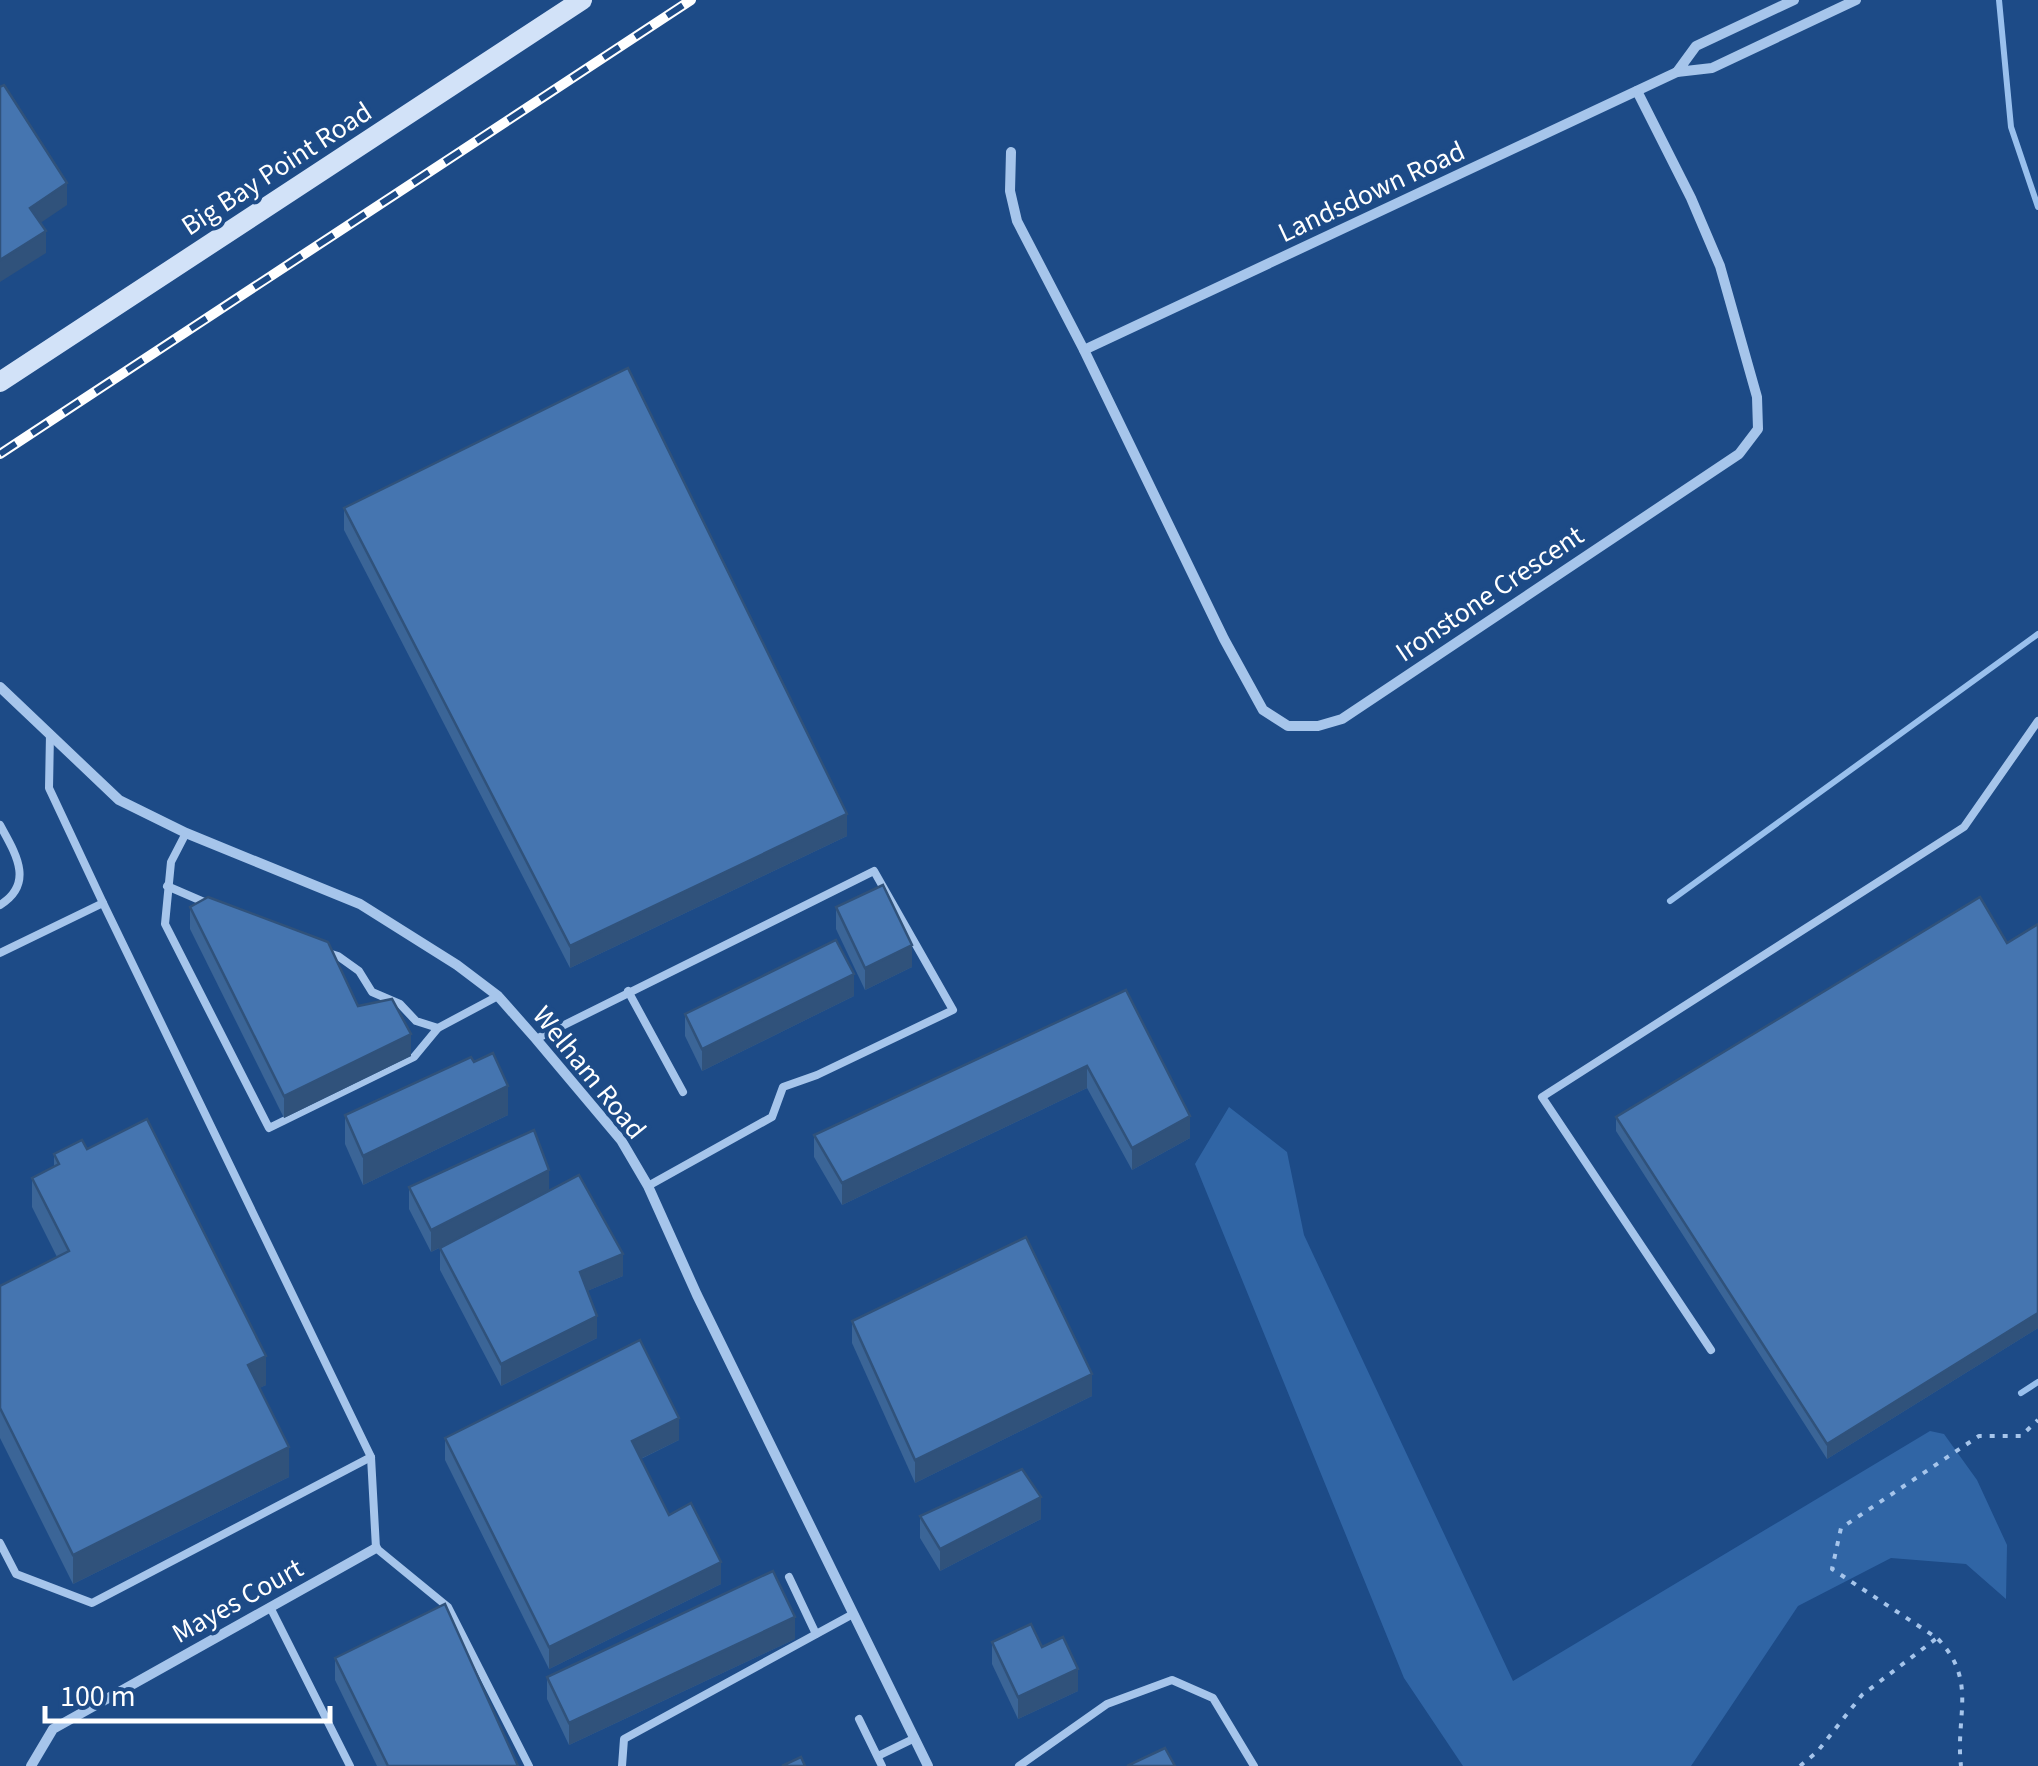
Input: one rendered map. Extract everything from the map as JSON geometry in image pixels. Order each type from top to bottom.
[{"type":"street","name":"Big Bay Point Road","points":[[0,382],[582,0]]},
{"type":"street","name":"Landsdown Road","points":[[1677,72],[1696,46],[1794,0]]},
{"type":"street","name":"Landsdown Road","points":[[1084,350],[1636,90],[1677,72],[1712,68],[1856,0]]},
{"type":"street","name":"Ironstone Crescent","points":[[1084,350],[1224,639],[1263,710],[1288,726],[1318,726],[1342,719],[1739,454],[1758,429],[1758,397],[1720,266],[1691,198],[1636,90]]},
{"type":"street","points":[[1011,152],[1010,191],[1017,221],[1084,350]]},
{"type":"street","name":"Welham Road","points":[[0,687],[119,800],[360,904],[457,965],[498,996],[536,1039],[621,1140],[648,1186],[928,1766]]},
{"type":"street","name":"Mayes Court","points":[[31,1766],[54,1730],[376,1548]]},
{"type":"lane","points":[[1711,1350],[1542,1097],[1964,826],[2038,721]]},
{"type":"lane","points":[[50,734],[50,788],[371,1457],[376,1548],[448,1607],[528,1766]]},
{"type":"lane","points":[[0,824],[20,861],[18,883],[0,905]]},
{"type":"lane","points":[[186,832],[171,862],[165,924],[269,1128],[414,1057],[438,1028],[498,996]]},
{"type":"lane","points":[[536,1039],[874,870],[953,1010],[817,1075],[783,1086],[772,1117],[648,1186]]},
{"type":"lane","points":[[167,886],[218,908]]},
{"type":"lane","points":[[0,953],[103,902]]},
{"type":"lane","points":[[320,950],[338,956],[359,972],[372,992],[400,1004],[416,1021],[438,1028]]},
{"type":"lane","points":[[628,991],[683,1092]]},
{"type":"lane","points":[[0,1543],[16,1574],[92,1603],[371,1457]]},
{"type":"lane","points":[[789,1577],[816,1634]]},
{"type":"lane","points":[[270,1607],[350,1766]]},
{"type":"lane","points":[[622,1766],[624,1739],[854,1614]]},
{"type":"lane","points":[[1018,1766],[1108,1704],[1172,1680],[1213,1698],[1254,1766]]},
{"type":"lane","points":[[859,1719],[882,1766]]},
{"type":"lane","points":[[878,1756],[914,1738]]},
{"type":"path","points":[[1962,1766],[1959,1748],[1964,1696],[1954,1656],[1937,1638],[1832,1569],[1842,1528],[1979,1436],[2021,1436],[2038,1420]]},
{"type":"path","points":[[1800,1766],[1817,1752],[1862,1694],[1937,1638]]},
{"type":"shaded area","points":[[1229,1107],[1287,1152],[1304,1235],[1513,1681],[1930,1431],[1944,1434],[1977,1480],[2007,1545],[2006,1599],[1966,1564],[1891,1558],[1798,1606],[1691,1766],[1463,1766],[1404,1678],[1195,1164]]},
{"type":"building","points":[[4,85],[67,183],[30,208],[46,231],[0,260],[0,87]]},
{"type":"building","points":[[628,368],[847,814],[570,946],[344,508]]},
{"type":"building","points":[[883,885],[912,945],[865,968],[836,907]]},
{"type":"building","points":[[208,897],[328,942],[358,1006],[392,999],[411,1034],[284,1096],[190,907]]},
{"type":"building","points":[[1980,897],[2007,943],[2038,924],[2038,1313],[1827,1444],[1616,1117]]},
{"type":"building","points":[[836,940],[854,974],[702,1049],[685,1014]]},
{"type":"building","points":[[1126,990],[1190,1116],[1132,1148],[1087,1066],[842,1183],[814,1135]]},
{"type":"building","points":[[493,1053],[508,1086],[363,1156],[345,1115],[471,1057],[474,1062]]},
{"type":"building","points":[[147,1119],[266,1356],[248,1365],[289,1447],[73,1555],[0,1408],[0,1286],[69,1251],[32,1178],[59,1164],[54,1154],[82,1140],[87,1149]]},
{"type":"building","points":[[534,1130],[549,1170],[431,1230],[409,1187]]},
{"type":"building","points":[[579,1175],[623,1254],[580,1272],[597,1316],[501,1364],[440,1248]]},
{"type":"building","points":[[1026,1237],[1092,1374],[915,1460],[852,1321]]},
{"type":"building","points":[[640,1340],[679,1418],[632,1441],[669,1515],[691,1503],[721,1562],[549,1647],[445,1438]]},
{"type":"building","points":[[1022,1469],[1041,1497],[940,1549],[920,1516]]},
{"type":"building","points":[[773,1571],[795,1617],[569,1723],[547,1677]]},
{"type":"building","points":[[445,1604],[518,1766],[388,1766],[335,1658]]},
{"type":"building","points":[[1031,1624],[1042,1647],[1063,1637],[1078,1669],[1018,1697],[992,1642]]},
{"type":"building","points":[[1165,1748],[1175,1766],[1127,1766]]},
{"type":"building","points":[[801,1757],[805,1766],[782,1766]]},
{"type":"waterway","points":[[1999,0],[2011,127],[2038,207]]},
{"type":"waterway","points":[[1670,901],[2038,634]]},
{"type":"waterway","points":[[2021,1393],[2038,1382]]},
{"type":"railway","points":[[0,454],[691,0]]}]
